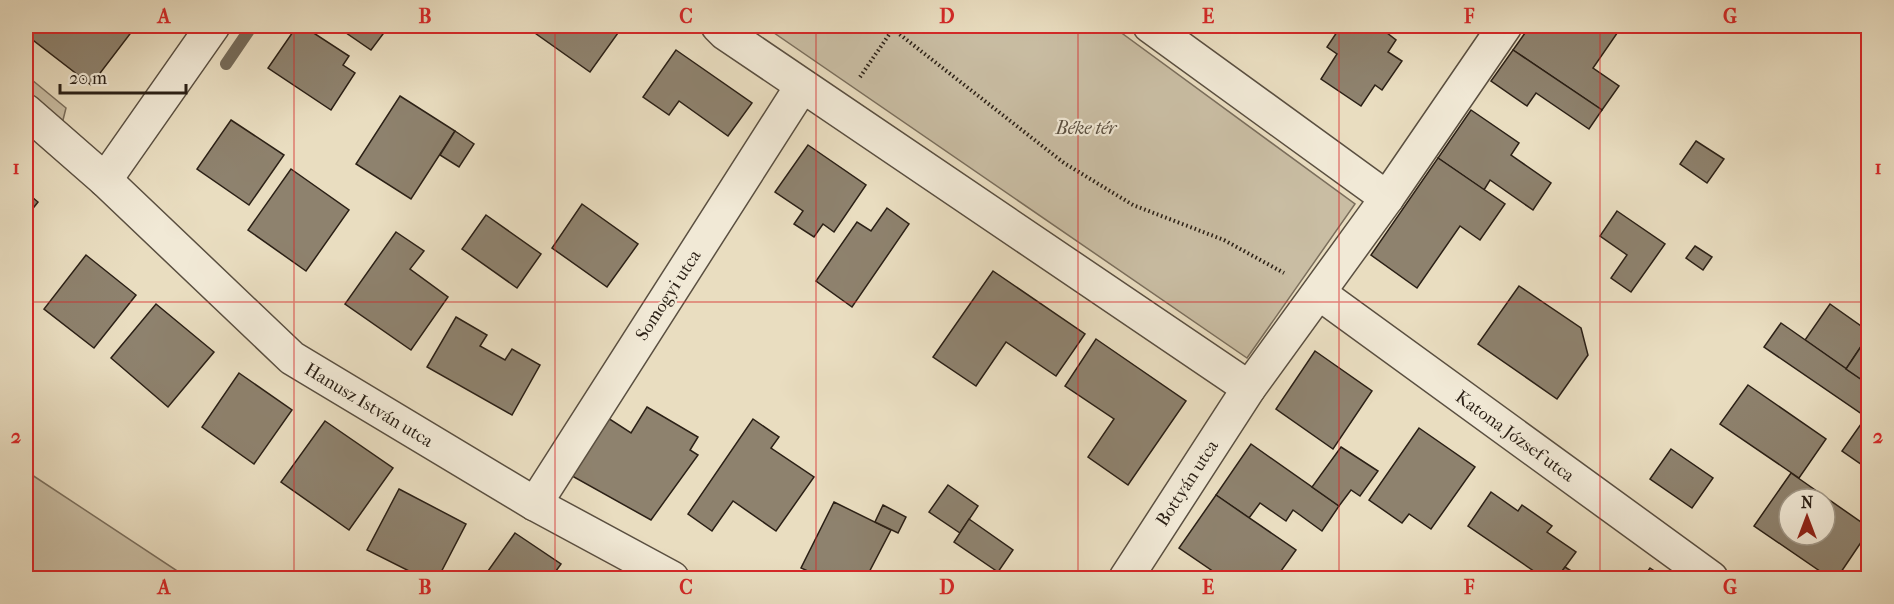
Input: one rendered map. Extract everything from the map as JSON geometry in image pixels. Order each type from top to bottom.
[{"type":"street","points":[[105,180],[213,26]]},
{"type":"street","points":[[718,26],[837,110],[1249,388],[1387,198],[1505,26]]},
{"type":"street","points":[[1150,26],[1387,198]]},
{"type":"street","name":"Somogyi utca","points":[[535,504],[802,86]]},
{"type":"street","name":"Hanusz István utca","points":[[26,111],[105,180],[292,358],[535,504],[672,579]]},
{"type":"street","name":"Katona József utca","points":[[1319,292],[1711,579]]},
{"type":"street","name":"Bottyán utca","points":[[1126,579],[1249,388]]},
{"type":"path","points":[[837,110],[892,26],[1064,163],[1133,205],[1224,240],[1319,292]]},
{"type":"green space","name":"Béke tér","points":[[764,26],[1112,26],[1355,204],[1247,358]]},
{"type":"green space","points":[[26,75],[66,108],[63,120],[52,122],[26,99]]},
{"type":"green space","points":[[26,471],[188,578],[26,578]]},
{"type":"building","points":[[37,26],[127,26],[133,30],[91,85],[29,37]]},
{"type":"building","points":[[297,26],[303,26],[349,56],[343,65],[355,73],[331,110],[268,68]]},
{"type":"building","points":[[336,26],[389,26],[371,50]]},
{"type":"building","points":[[525,26],[607,26],[618,33],[590,72]]},
{"type":"building","points":[[1341,26],[1354,31],[1358,26],[1378,26],[1396,40],[1388,52],[1402,61],[1382,90],[1375,85],[1361,106],[1321,79],[1337,54],[1327,47]]},
{"type":"building","points":[[1530,26],[1616,26],[1620,29],[1593,68],[1619,86],[1602,110],[1513,50]]},
{"type":"building","points":[[676,50],[752,103],[728,136],[679,101],[669,115],[643,97]]},
{"type":"building","points":[[1513,50],[1602,110],[1589,129],[1536,93],[1527,106],[1491,81]]},
{"type":"building","points":[[400,96],[455,131],[411,199],[356,164]]},
{"type":"building","points":[[1471,110],[1519,143],[1511,155],[1551,183],[1533,210],[1490,180],[1484,190],[1438,158]]},
{"type":"building","points":[[231,120],[284,155],[249,205],[197,169]]},
{"type":"building","points":[[455,131],[474,144],[459,167],[440,155]]},
{"type":"building","points":[[1696,141],[1724,159],[1707,183],[1680,164]]},
{"type":"building","points":[[808,145],[866,185],[834,232],[823,224],[814,237],[794,224],[803,211],[775,192]]},
{"type":"building","points":[[1438,158],[1505,204],[1480,240],[1460,226],[1417,288],[1371,255]]},
{"type":"building","points":[[291,169],[349,210],[306,271],[248,230]]},
{"type":"building","points":[[26,192],[38,202],[26,217]]},
{"type":"building","points":[[582,204],[638,244],[607,287],[552,248]]},
{"type":"building","points":[[887,208],[909,224],[852,307],[816,281],[857,222],[871,231]]},
{"type":"building","points":[[1617,211],[1665,244],[1631,292],[1611,278],[1627,255],[1600,236]]},
{"type":"building","points":[[486,215],[541,254],[517,288],[462,249]]},
{"type":"building","points":[[396,232],[424,251],[410,269],[448,297],[411,350],[345,304]]},
{"type":"building","points":[[1695,246],[1712,257],[1703,270],[1686,258]]},
{"type":"building","points":[[86,255],[136,295],[94,348],[44,309]]},
{"type":"building","points":[[993,271],[1085,334],[1056,376],[1006,342],[976,386],[933,357]]},
{"type":"building","points":[[1519,286],[1581,328],[1588,355],[1557,399],[1478,344]]},
{"type":"building","points":[[156,304],[214,352],[168,407],[111,358]]},
{"type":"building","points":[[1830,304],[1868,331],[1868,336],[1846,369],[1805,340]]},
{"type":"building","points":[[456,317],[487,335],[480,346],[505,360],[512,349],[540,365],[512,415],[427,367]]},
{"type":"building","points":[[1781,323],[1868,384],[1868,469],[1842,451],[1866,417],[1764,347]]},
{"type":"building","points":[[1096,339],[1186,401],[1128,485],[1088,457],[1114,419],[1065,386]]},
{"type":"building","points":[[1866,339],[1868,341],[1868,384],[1846,369]]},
{"type":"building","points":[[1315,351],[1372,391],[1333,449],[1276,409]]},
{"type":"building","points":[[239,373],[292,410],[254,464],[202,427]]},
{"type":"building","points":[[1748,385],[1826,439],[1799,478],[1720,424]]},
{"type":"building","points":[[647,407],[698,437],[690,450],[698,455],[651,520],[565,472],[605,416],[631,433]]},
{"type":"building","points":[[753,419],[779,437],[771,448],[814,477],[776,531],[733,501],[712,531],[688,514]]},
{"type":"building","points":[[325,421],[393,468],[349,530],[281,482]]},
{"type":"building","points":[[1419,428],[1475,467],[1431,529],[1409,514],[1402,523],[1369,500]]},
{"type":"building","points":[[1251,444],[1339,506],[1322,531],[1293,510],[1286,521],[1260,503],[1249,518],[1216,495]]},
{"type":"building","points":[[1341,447],[1378,471],[1360,496],[1351,490],[1339,506],[1312,487]]},
{"type":"building","points":[[1671,449],[1713,478],[1692,508],[1650,479]]},
{"type":"building","points":[[1791,473],[1811,487],[1781,487]]},
{"type":"building","points":[[948,485],[978,506],[960,533],[929,512]]},
{"type":"building","points":[[399,489],[466,524],[438,578],[423,578],[367,550]]},
{"type":"building","points":[[1491,492],[1518,511],[1522,505],[1552,526],[1547,532],[1576,552],[1557,578],[1544,578],[1468,526]]},
{"type":"building","points":[[1777,493],[1777,542],[1754,526]]},
{"type":"building","points":[[1216,495],[1296,550],[1276,578],[1223,578],[1179,548]]},
{"type":"building","points":[[834,502],[891,530],[866,578],[823,578],[801,568]]},
{"type":"building","points":[[883,505],[906,517],[898,533],[875,522]]},
{"type":"building","points":[[1837,505],[1868,527],[1868,532],[1837,578],[1830,578],[1785,547],[1837,547]]},
{"type":"building","points":[[969,519],[1013,550],[998,572],[954,542]]},
{"type":"building","points":[[515,533],[561,564],[551,578],[483,578]]},
{"type":"building","points":[[1565,567],[1582,578],[1557,578]]},
{"type":"building","points":[[1650,568],[1665,578],[1643,578]]},
{"type":"waterway","points":[[226,64],[252,26]]}]
